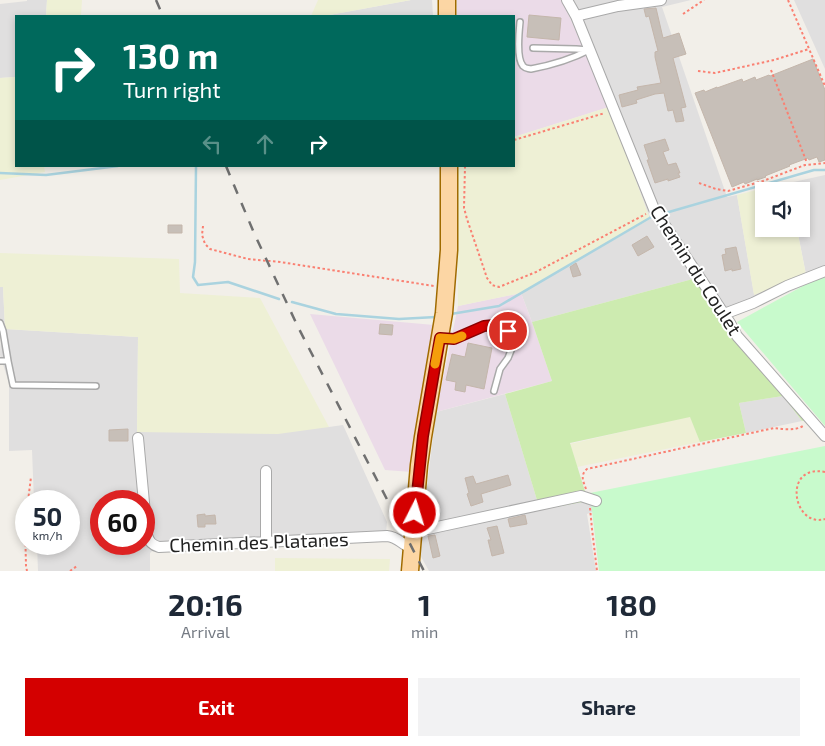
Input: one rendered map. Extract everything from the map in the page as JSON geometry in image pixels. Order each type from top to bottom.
[{"type":"main road","points":[[447,0],[447,15]]},
{"type":"main road","points":[[410,571],[419,465],[440,338],[446,287],[449,250],[449,167]]},
{"type":"street","points":[[576,16],[618,6],[662,0]]},
{"type":"street","name":"Chemin du Coulet","points":[[566,1],[576,16],[654,209],[737,336],[825,436]]},
{"type":"street","points":[[724,314],[825,271]]},
{"type":"street","name":"Chemin des Platanes","points":[[138,438],[147,535],[154,546],[392,537],[397,538],[406,546],[412,548]]},
{"type":"street","points":[[266,471],[266,542]]},
{"type":"street","points":[[414,529],[428,529],[581,496],[592,499]]},
{"type":"lane","points":[[520,22],[516,36],[520,60],[522,66],[526,68],[531,69],[557,64],[589,50]]},
{"type":"lane","points":[[533,48],[589,50]]},
{"type":"lane","points":[[0,323],[13,386],[96,386]]},
{"type":"lane","points":[[440,338],[454,339],[484,326],[494,325],[508,331],[512,339],[512,348],[500,369],[494,391]]},
{"type":"lane","points":[[0,361],[8,361]]},
{"type":"path","points":[[683,14],[704,0]]},
{"type":"path","points":[[788,0],[825,86]]},
{"type":"path","points":[[698,71],[715,73],[774,60],[809,49]]},
{"type":"path","points":[[771,70],[808,164]]},
{"type":"path","points":[[515,140],[614,111]]},
{"type":"path","points":[[699,183],[728,191],[808,164],[825,163]]},
{"type":"path","points":[[465,167],[464,208],[467,219],[486,278],[492,285],[499,287],[536,272],[654,209]]},
{"type":"path","points":[[203,226],[202,235],[205,244],[210,249],[220,252],[248,259],[280,262],[446,287]]},
{"type":"path","points":[[597,571],[590,504],[592,499],[582,476],[587,469],[774,428],[799,428],[811,420]]},
{"type":"path","points":[[825,472],[817,471],[807,474],[800,480],[796,492],[799,505],[807,515],[816,520],[825,519]]},
{"type":"path","points":[[29,490],[31,477]]},
{"type":"path","points":[[26,555],[27,571]]},
{"type":"path","points":[[70,571],[77,566]]},
{"type":"shaded area","points":[[47,0],[46,15],[15,15],[15,77],[0,78],[0,4]]},
{"type":"shaded area","points":[[411,0],[432,0],[433,15],[329,15]]},
{"type":"shaded area","points":[[457,0],[561,0],[609,107],[515,137],[515,15],[457,15]]},
{"type":"shaded area","points":[[561,0],[691,0],[662,7],[727,197],[737,195],[754,294],[806,274],[799,237],[810,237],[810,182],[794,182],[825,175],[825,277],[731,317],[704,276],[532,322],[521,293],[650,219],[609,107]]},
{"type":"shaded area","points":[[794,0],[825,0],[825,69]]},
{"type":"shaded area","points":[[0,287],[3,287],[5,329],[138,337],[137,432],[329,427],[343,425],[387,522],[386,533],[160,543],[155,548],[155,490],[90,490],[90,555],[150,555],[150,571],[38,571],[37,555],[80,555],[80,490],[34,490],[32,450],[9,451],[9,383],[0,355]]},
{"type":"shaded area","points":[[521,293],[552,381],[436,412],[458,306]]},
{"type":"shaded area","points":[[310,314],[434,325],[412,472],[385,470]]},
{"type":"shaded area","points":[[505,394],[540,510],[657,487],[587,514],[596,571],[429,571],[419,553],[436,412]]},
{"type":"shaded area","points":[[783,396],[802,421],[746,433],[739,403]]},
{"type":"green space","points":[[47,0],[82,0],[81,15],[46,15]]},
{"type":"green space","points":[[318,0],[411,0],[329,15],[311,15]]},
{"type":"green space","points":[[15,77],[15,167],[44,167],[45,172],[0,180],[0,78]]},
{"type":"green space","points":[[609,107],[650,219],[521,293],[458,306],[457,167],[515,167],[515,137]]},
{"type":"green space","points":[[755,190],[755,237],[799,237],[806,275],[754,295],[737,195]]},
{"type":"green space","points":[[0,253],[179,259],[180,293],[260,298],[329,427],[278,434],[137,432],[138,337],[5,329],[3,287],[0,287]]},
{"type":"green space","points":[[825,274],[825,426],[737,322]]},
{"type":"green space","points":[[704,276],[740,333],[814,417],[802,421],[783,396],[739,403],[746,433],[700,442],[690,417],[570,443],[588,501],[540,510],[505,394],[552,381],[532,322]]},
{"type":"green space","points":[[690,416],[700,442],[577,467],[570,444]]},
{"type":"green space","points":[[825,446],[825,571],[599,571],[590,493]]},
{"type":"green space","points":[[275,558],[390,559],[389,571],[275,571]]},
{"type":"building","points":[[656,8],[663,38],[679,33],[686,54],[673,58],[686,107],[681,108],[684,121],[676,122],[673,110],[668,111],[664,93],[636,100],[637,103],[622,107],[619,95],[638,90],[637,87],[661,83],[655,57],[655,52],[658,51],[649,16],[646,17],[644,9]]},
{"type":"building","points":[[529,15],[561,18],[559,40],[527,37]]},
{"type":"building","points":[[813,59],[825,90],[825,160],[819,162],[817,157],[809,160],[808,158],[766,177],[732,187],[695,93],[704,90],[705,92],[742,79],[743,82],[755,77],[756,80],[770,76]]},
{"type":"building","points":[[665,139],[669,150],[663,152],[668,165],[676,163],[680,177],[655,183],[644,145]]},
{"type":"building","points":[[168,225],[182,225],[182,233],[168,233]]},
{"type":"building","points":[[647,236],[654,247],[638,256],[632,245]]},
{"type":"building","points":[[736,247],[741,269],[725,271],[722,255],[726,254],[725,249]]},
{"type":"building","points":[[576,263],[581,275],[573,277],[570,267]]},
{"type":"building","points":[[380,324],[393,325],[392,335],[379,334]]},
{"type":"building","points":[[468,343],[492,348],[484,389],[466,385],[465,392],[455,390],[456,382],[446,380],[452,354],[465,357]]},
{"type":"building","points":[[128,429],[128,441],[109,441],[109,430]]},
{"type":"building","points":[[508,475],[511,485],[481,494],[483,502],[471,506],[465,478],[473,476],[476,484]]},
{"type":"building","points":[[205,514],[205,516],[215,515],[216,524],[205,524],[205,527],[198,527],[197,515]]},
{"type":"building","points":[[525,515],[527,524],[510,527],[508,519]]},
{"type":"building","points":[[497,526],[504,553],[492,556],[488,540],[491,540],[487,528]]},
{"type":"building","points":[[435,535],[440,556],[433,558],[428,536]]},
{"type":"waterway","points":[[0,173],[46,175],[110,167]]},
{"type":"waterway","points":[[196,167],[195,262],[193,277],[198,285],[228,282],[279,299]]},
{"type":"waterway","points":[[662,214],[814,170],[825,170]]},
{"type":"waterway","points":[[451,314],[499,306],[653,216]]},
{"type":"waterway","points":[[292,302],[336,314],[399,319],[436,317]]},
{"type":"railway","points":[[156,0],[163,15]]},
{"type":"railway","points":[[226,167],[254,233],[298,327],[424,571]]},
{"type":"slow traffic","points":[[435,364],[440,338],[454,339],[462,336]]},
{"type":"route","points":[[415,513],[423,436],[440,338],[454,339],[484,326],[494,325],[508,331]]}]
